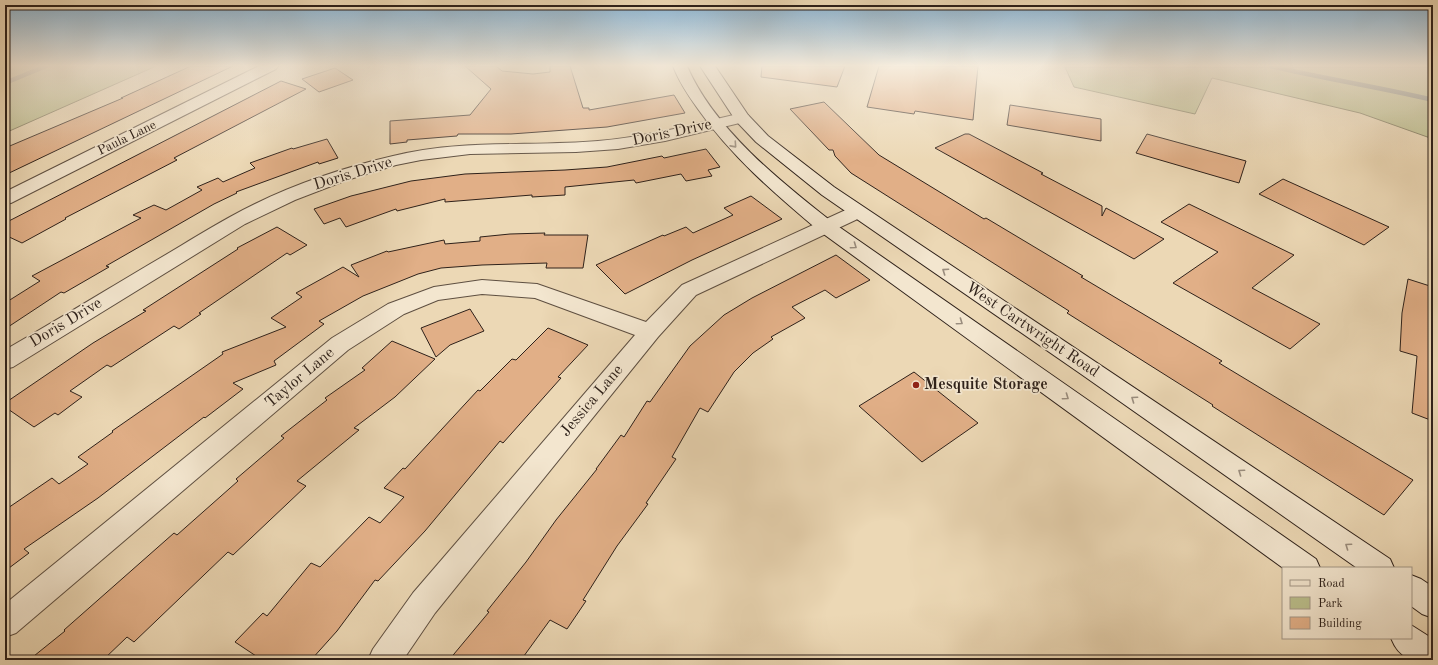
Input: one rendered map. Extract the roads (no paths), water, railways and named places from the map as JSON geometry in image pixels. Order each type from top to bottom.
[{"type":"street","name":"Paula Lane","points":[[5,199],[209,97]]},
{"type":"street","name":"West Cartwright Road","points":[[698,97],[715,124],[743,155],[775,186],[825,226],[1305,567]]},
{"type":"street","name":"West Cartwright Road","points":[[728,97],[742,118],[762,139],[857,212],[1096,372],[1379,567]]},
{"type":"street","name":"Doris Drive","points":[[5,361],[238,220],[272,203],[364,168],[407,158],[449,151],[616,145],[742,118]]},
{"type":"street","name":"Jessica Lane","points":[[384,660],[424,603],[650,332],[689,290],[857,212]]},
{"type":"street","name":"Taylor Lane","points":[[5,624],[340,344],[396,308],[434,294],[482,288],[537,291],[650,332]]},
{"type":"street","points":[[1412,590],[1433,604]]},
{"type":"street","points":[[1407,639],[1433,657]]},
{"type":"waterway","points":[[1419,97],[1433,100]]},
{"type":"place","name":"Mesquite Storage","points":[[916,385]]}]
